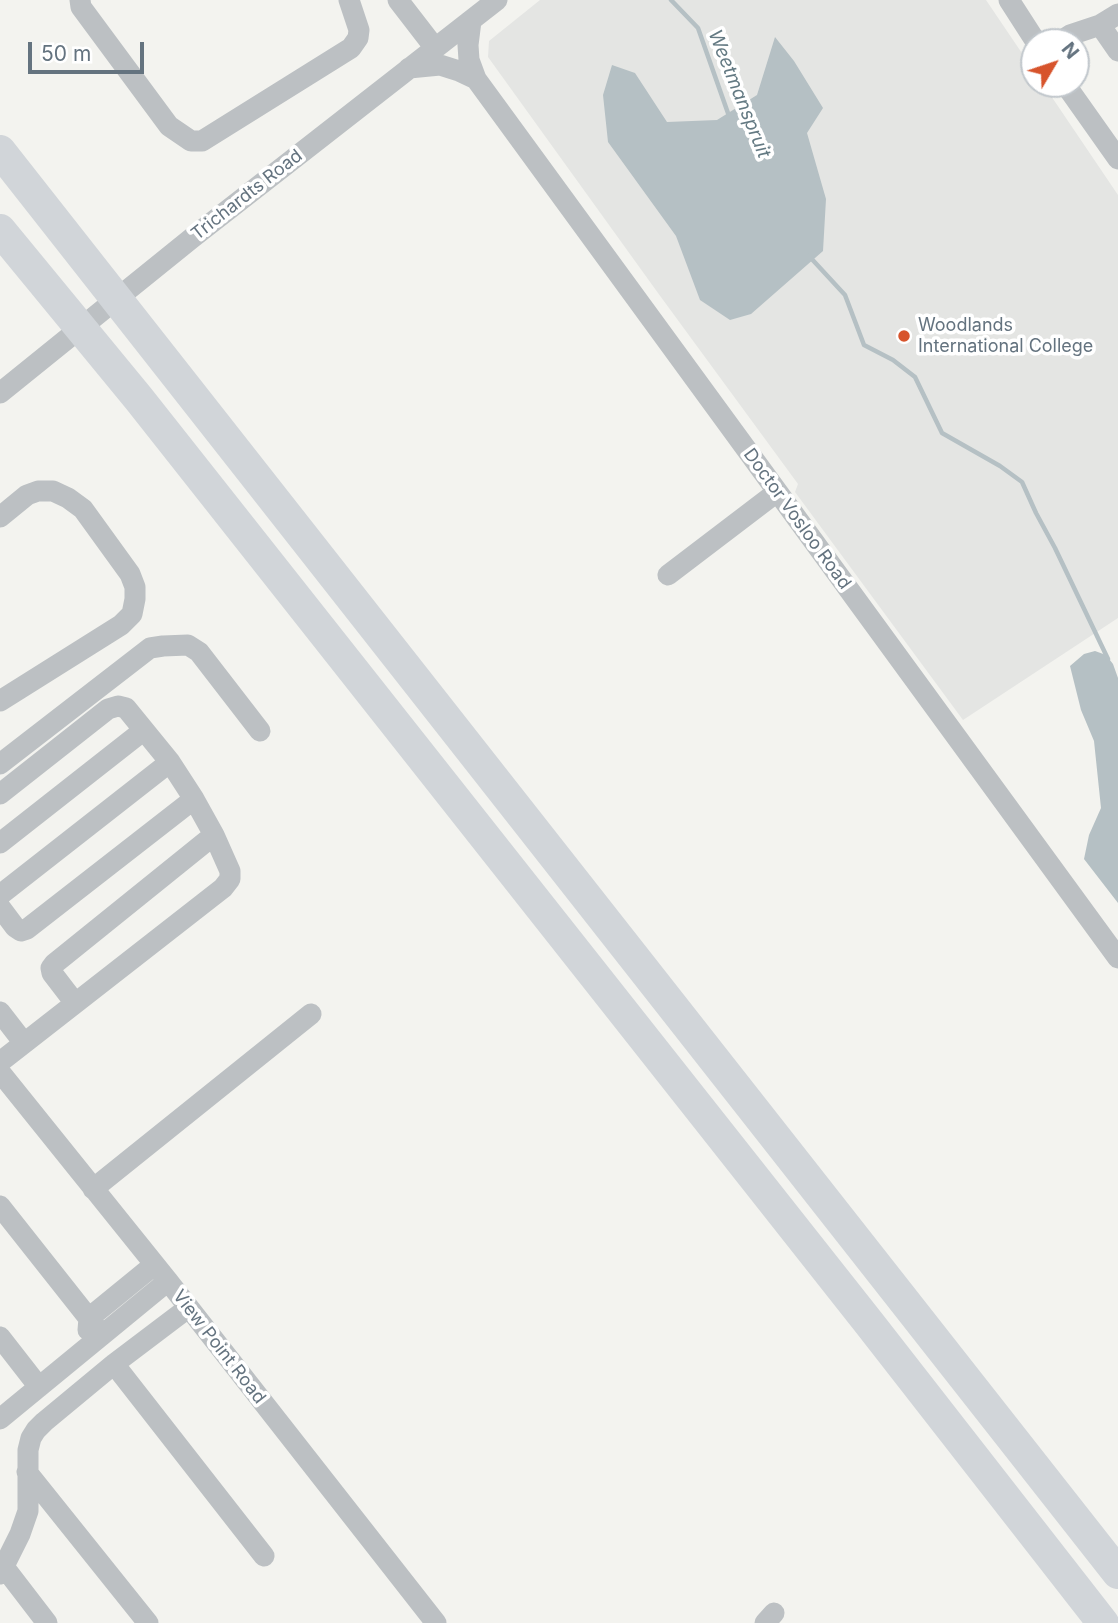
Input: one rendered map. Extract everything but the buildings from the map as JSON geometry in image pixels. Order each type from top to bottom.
[{"type":"highway","points":[[0,145],[70,238]]},
{"type":"highway","points":[[0,151],[1118,1573]]},
{"type":"highway","points":[[0,230],[147,409],[1103,1623]]},
{"type":"street","points":[[80,0],[81,7],[169,126],[191,141],[202,141],[351,48],[358,38],[359,30],[349,0]]},
{"type":"street","points":[[398,0],[435,48]]},
{"type":"street","name":"Trichardts Road","points":[[6,388],[191,238],[497,0]]},
{"type":"street","points":[[1009,0],[1027,28]]},
{"type":"street","points":[[1088,28],[1109,20],[1118,51]]},
{"type":"street","name":"Doctor Vosloo Road","points":[[471,21],[468,52],[476,79],[1118,958]]},
{"type":"street","points":[[409,68],[440,65],[476,79]]},
{"type":"street","points":[[1075,98],[1118,159]]},
{"type":"street","points":[[0,517],[27,495],[38,491],[53,491],[68,498],[83,509],[130,575],[135,587],[132,614],[121,625],[0,701]]},
{"type":"street","points":[[668,575],[777,492]]},
{"type":"street","points":[[0,764],[150,649],[163,646],[188,645],[199,652],[260,731]]},
{"type":"street","points":[[0,794],[108,709],[118,706],[126,708],[170,761],[214,835],[230,871],[230,879],[223,888],[0,1062]]},
{"type":"street","points":[[0,843],[144,730]]},
{"type":"street","points":[[0,895],[170,761]]},
{"type":"street","points":[[0,907],[15,927],[27,929],[194,799]]},
{"type":"street","points":[[75,1003],[52,973],[54,964],[214,835]]},
{"type":"street","points":[[0,1012],[24,1043]]},
{"type":"street","points":[[93,1189],[311,1014]]},
{"type":"street","name":"View Point Road","points":[[0,1072],[436,1623]]},
{"type":"street","points":[[0,1206],[89,1318],[95,1340]]},
{"type":"street","points":[[89,1318],[161,1273]]},
{"type":"street","points":[[0,1419],[95,1340],[161,1273]]},
{"type":"street","points":[[47,1623],[2,1571],[28,1511],[27,1472],[31,1438],[44,1422],[114,1364],[188,1308]]},
{"type":"street","points":[[0,1337],[39,1387]]},
{"type":"street","points":[[114,1364],[264,1556]]},
{"type":"street","points":[[27,1472],[148,1623]]},
{"type":"shaded area","name":"Woodlands International College","points":[[540,0],[986,0],[1020,50],[1020,98],[1052,98],[1118,195],[1118,618],[963,720],[795,492],[798,484],[488,57],[489,41]]},
{"type":"shaded area","points":[[775,37],[794,61],[823,108],[807,133],[826,199],[823,251],[751,314],[730,320],[700,300],[676,236],[608,142],[603,95],[612,65],[635,73],[667,122],[717,120],[757,95]]},
{"type":"shaded area","points":[[1095,651],[1106,655],[1118,678],[1118,903],[1084,859],[1089,835],[1101,808],[1094,741],[1081,710],[1070,666],[1084,654]]},
{"type":"waterway","name":"Weetmanspruit","points":[[671,0],[698,28],[729,116]]},
{"type":"waterway","name":"Weetmanspruit","points":[[809,256],[845,295],[864,345],[893,360],[915,377],[942,433],[1000,466],[1022,482],[1108,659]]},
{"type":"place","name":"Woodlands International College","points":[[904,336]]}]
